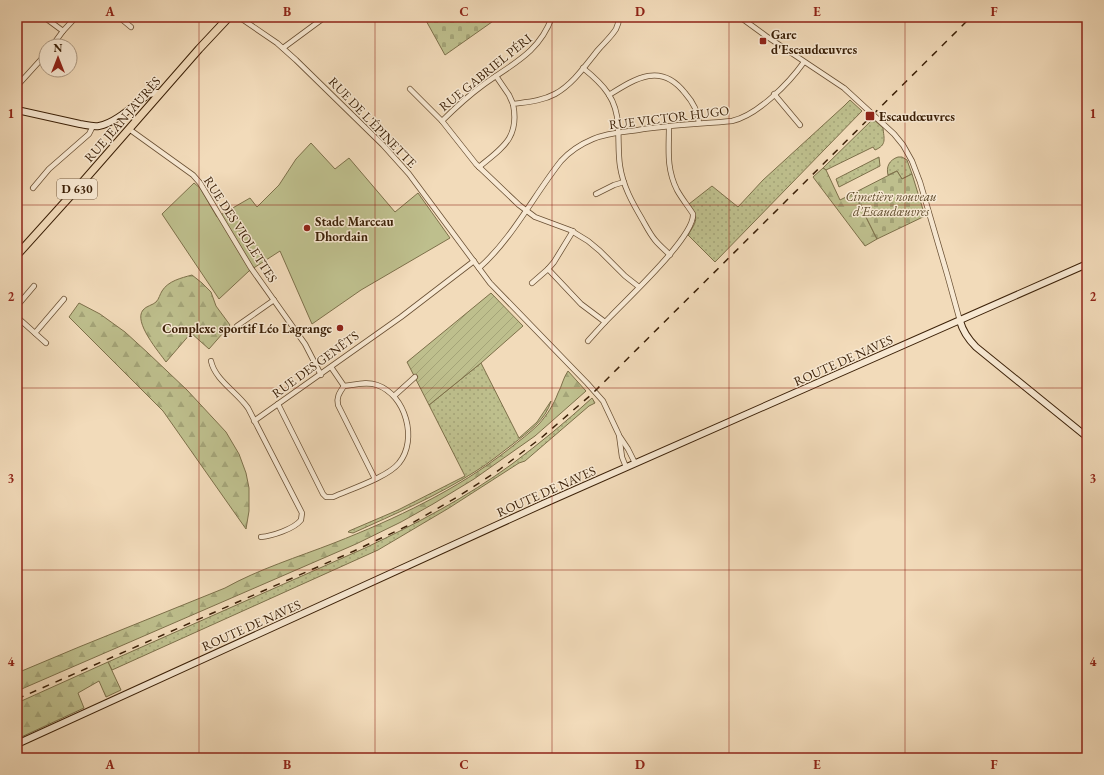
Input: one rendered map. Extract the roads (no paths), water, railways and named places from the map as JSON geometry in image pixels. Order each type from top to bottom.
[{"type":"main road","name":"RUE JEAN JAURÈS","points":[[17,255],[229,17]]},
{"type":"main road","points":[[17,110],[80,124],[93,126],[103,125],[110,122],[149,94],[160,93]]},
{"type":"main road","name":"ROUTE DE NAVES","points":[[17,744],[626,467],[1087,264]]},
{"type":"main road","points":[[960,321],[966,336],[976,347],[1087,437]]},
{"type":"street","points":[[44,17],[63,31]]},
{"type":"street","points":[[58,38],[76,17]]},
{"type":"street","points":[[119,17],[130,27]]},
{"type":"street","name":"RUE DE L'ÉPINETTE","points":[[239,17],[283,48],[387,149],[419,187],[494,287],[597,394],[606,407],[619,435],[635,463]]},
{"type":"street","points":[[283,48],[325,17]]},
{"type":"street","name":"RUE GABRIEL PÉRI","points":[[442,121],[466,98],[522,58],[536,45],[545,33],[552,17]]},
{"type":"street","points":[[513,104],[542,99],[556,93],[568,85],[613,32],[618,24],[619,17]]},
{"type":"street","points":[[740,17],[804,62],[836,82],[894,134],[906,149],[921,186],[960,321]]},
{"type":"street","name":"RUE VICTOR HUGO","points":[[479,268],[506,238],[557,165],[570,152],[592,139],[602,136],[669,126],[732,121],[741,118],[752,112],[774,94],[795,74],[804,62]]},
{"type":"street","points":[[17,86],[38,63]]},
{"type":"street","points":[[583,68],[599,81],[609,95],[617,114],[619,159],[629,196],[651,235],[670,255]]},
{"type":"street","points":[[479,167],[502,148],[509,138],[514,122],[513,104],[509,95],[496,76]]},
{"type":"street","points":[[609,95],[639,78],[663,76],[675,82],[686,93],[696,109],[699,123]]},
{"type":"street","points":[[410,89],[442,121],[479,167],[526,211],[539,218],[573,231],[592,244],[625,276],[639,287]]},
{"type":"street","points":[[774,94],[800,125]]},
{"type":"street","points":[[33,188],[52,167],[89,134],[93,126]]},
{"type":"street","points":[[588,341],[670,255],[693,219],[692,211],[682,199],[671,172],[668,154],[669,126]]},
{"type":"street","name":"RUE DES VIOLETTES","points":[[129,129],[186,170],[202,185],[251,268],[305,344],[321,375]]},
{"type":"street","points":[[596,194],[624,182]]},
{"type":"street","points":[[532,283],[548,269],[559,255],[573,231]]},
{"type":"street","name":"RUE DES GENÊTS","points":[[254,421],[401,317],[474,261]]},
{"type":"street","points":[[548,269],[581,304],[605,322]]},
{"type":"street","points":[[17,306],[34,286]]},
{"type":"street","points":[[35,333],[64,299]]},
{"type":"street","name":"RUE DES VIOLETTES","points":[[237,326],[274,300]]},
{"type":"street","points":[[17,317],[46,343]]},
{"type":"street","points":[[211,361],[214,371],[244,402],[301,511],[302,516],[298,524],[276,534],[261,538]]},
{"type":"street","points":[[331,367],[344,386]]},
{"type":"street","points":[[394,396],[415,377]]},
{"type":"street","points":[[278,404],[323,494],[326,497],[333,497],[376,479],[391,470],[402,459],[407,446],[408,435],[406,422],[400,406],[394,396],[383,387],[364,383],[344,386],[338,395],[337,400],[338,405],[376,479]]},
{"type":"street","name":"RUE DE L'ÉPINETTE","points":[[619,435],[622,457],[626,467]]},
{"type":"railway","points":[[17,699],[354,551],[407,526],[459,496],[499,470],[541,438],[592,394],[971,17]]},
{"type":"place","name":"Gare d'Escaudœuvres","points":[[763,41]]},
{"type":"place","name":"Escaudœuvres","points":[[870,116]]},
{"type":"place","name":"Stade Marceau Dhordain","points":[[307,228]]},
{"type":"place","name":"Complexe sportif Léo Lagrange","points":[[340,328]]},
{"type":"park label","name":"Cimetière nouveau d'Escaudœuvres","points":[[891,204]]}]
